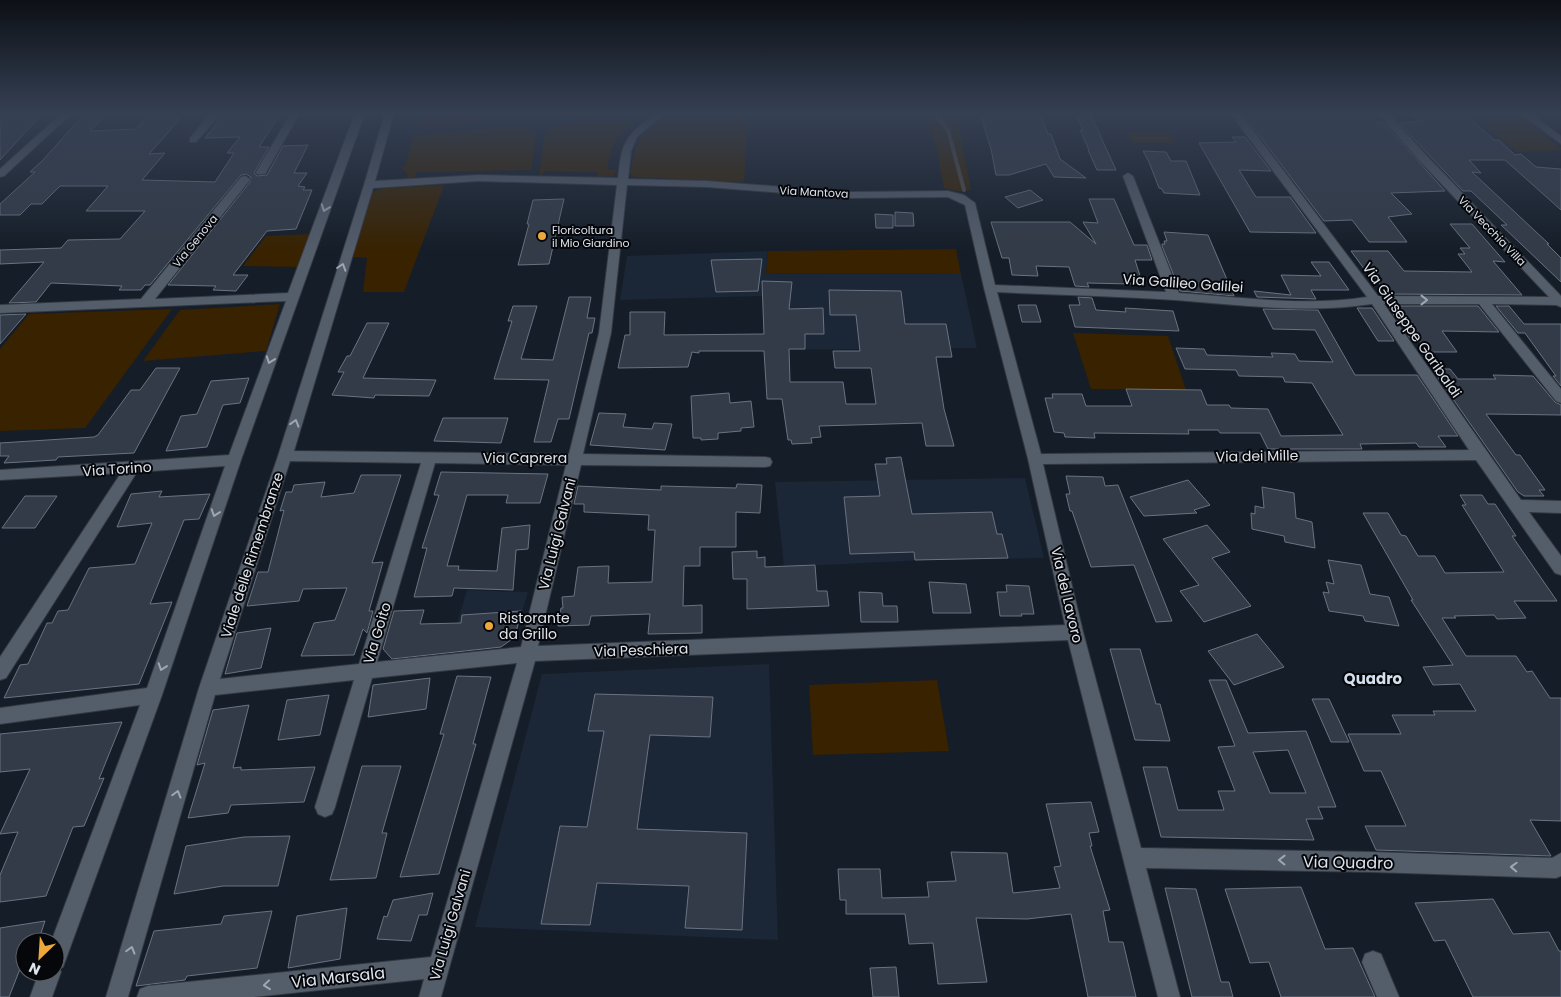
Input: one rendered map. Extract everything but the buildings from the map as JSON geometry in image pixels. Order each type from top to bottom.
[{"type":"street","points":[[0,174],[16,160]]},
{"type":"street","points":[[262,172],[269,160]]},
{"type":"street","points":[[65,932],[152,695],[234,460],[343,160]]},
{"type":"street","name":"Viale delle Rimembranze","points":[[117,997],[208,688],[285,456],[375,160]]},
{"type":"street","name":"Via Luigi Galvani","points":[[430,997],[437,967],[528,654],[576,459],[605,333],[624,181],[622,173],[624,160]]},
{"type":"street","name":"Via Giuseppe Garibaldi","points":[[1270,160],[1375,300],[1480,455],[1561,568]]},
{"type":"street","name":"Via Vecchia Villa","points":[[1424,160],[1560,302]]},
{"type":"street","points":[[1128,176],[1174,296]]},
{"type":"street","name":"Via Mantova","points":[[368,185],[478,178],[707,184],[847,195],[948,194],[960,197]]},
{"type":"street","name":"Via Genova","points":[[145,303],[245,179]]},
{"type":"street","name":"Via del Lavoro","points":[[960,197],[970,203],[974,214],[990,288],[1035,459],[1075,632],[1169,997]]},
{"type":"street","name":"Via Galileo Galilei","points":[[990,288],[1174,296],[1302,305],[1375,300],[1560,302]]},
{"type":"street","points":[[0,309],[293,297]]},
{"type":"street","points":[[1482,300],[1561,398]]},
{"type":"street","name":"Via Caprera","points":[[285,456],[294,454],[429,459],[764,462]]},
{"type":"street","name":"Via dei Mille","points":[[1035,459],[1480,455]]},
{"type":"street","name":"Via Goito","points":[[325,807],[429,459]]},
{"type":"street","name":"Via Torino","points":[[0,476],[234,460]]},
{"type":"street","points":[[0,672],[132,468]]},
{"type":"street","points":[[1518,506],[1561,507]]},
{"type":"street","name":"Via Peschiera","points":[[208,688],[528,654],[1075,632]]},
{"type":"street","points":[[0,716],[152,695]]},
{"type":"street","name":"Via Quadro","points":[[1134,858],[1372,862],[1556,868],[1561,864]]},
{"type":"street","points":[[1373,962],[1388,997]]},
{"type":"street","name":"Via Marsala","points":[[148,997],[437,967]]},
{"type":"street","points":[[41,997],[46,982]]},
{"type":"shaded area","points":[[407,160],[532,160],[531,170],[417,172],[415,177],[408,179],[407,173],[400,167],[405,166]]},
{"type":"shaded area","points":[[541,160],[609,160],[607,170],[617,170],[614,176],[597,177],[598,172],[544,171],[542,175],[539,175]]},
{"type":"shaded area","points":[[633,160],[745,160],[744,182],[635,177],[630,174]]},
{"type":"shaded area","points":[[939,160],[965,160],[971,190],[957,191],[944,188]]},
{"type":"shaded area","points":[[444,185],[404,292],[363,292],[367,258],[352,257],[372,192],[384,188]]},
{"type":"shaded area","points":[[310,234],[297,267],[243,266],[266,236]]},
{"type":"shaded area","points":[[956,249],[961,274],[766,273],[768,251]]},
{"type":"shaded area","points":[[768,251],[766,273],[961,274],[977,348],[765,350],[762,296],[620,300],[627,256]]},
{"type":"shaded area","points":[[280,304],[266,351],[143,361],[180,310]]},
{"type":"shaded area","points":[[172,309],[85,428],[0,431],[0,349],[29,314]]},
{"type":"shaded area","points":[[1073,333],[1168,336],[1186,390],[1091,389]]},
{"type":"shaded area","points":[[1025,478],[1044,558],[925,560],[784,567],[775,482]]},
{"type":"shaded area","points":[[467,590],[528,592],[515,637],[501,647],[456,652],[449,651]]},
{"type":"shaded area","points":[[769,664],[778,940],[475,927],[542,674]]},
{"type":"shaded area","points":[[937,680],[949,751],[813,755],[809,685]]},
{"type":"waterway","points":[[956,160],[964,190]]},
{"type":"place","name":"Floricoltura il Mio Giardino","points":[[542,236]]},
{"type":"place","name":"Ristorante da Grillo","points":[[489,626]]},
{"type":"district","name":"Quadro","points":[[1373,679]]}]
